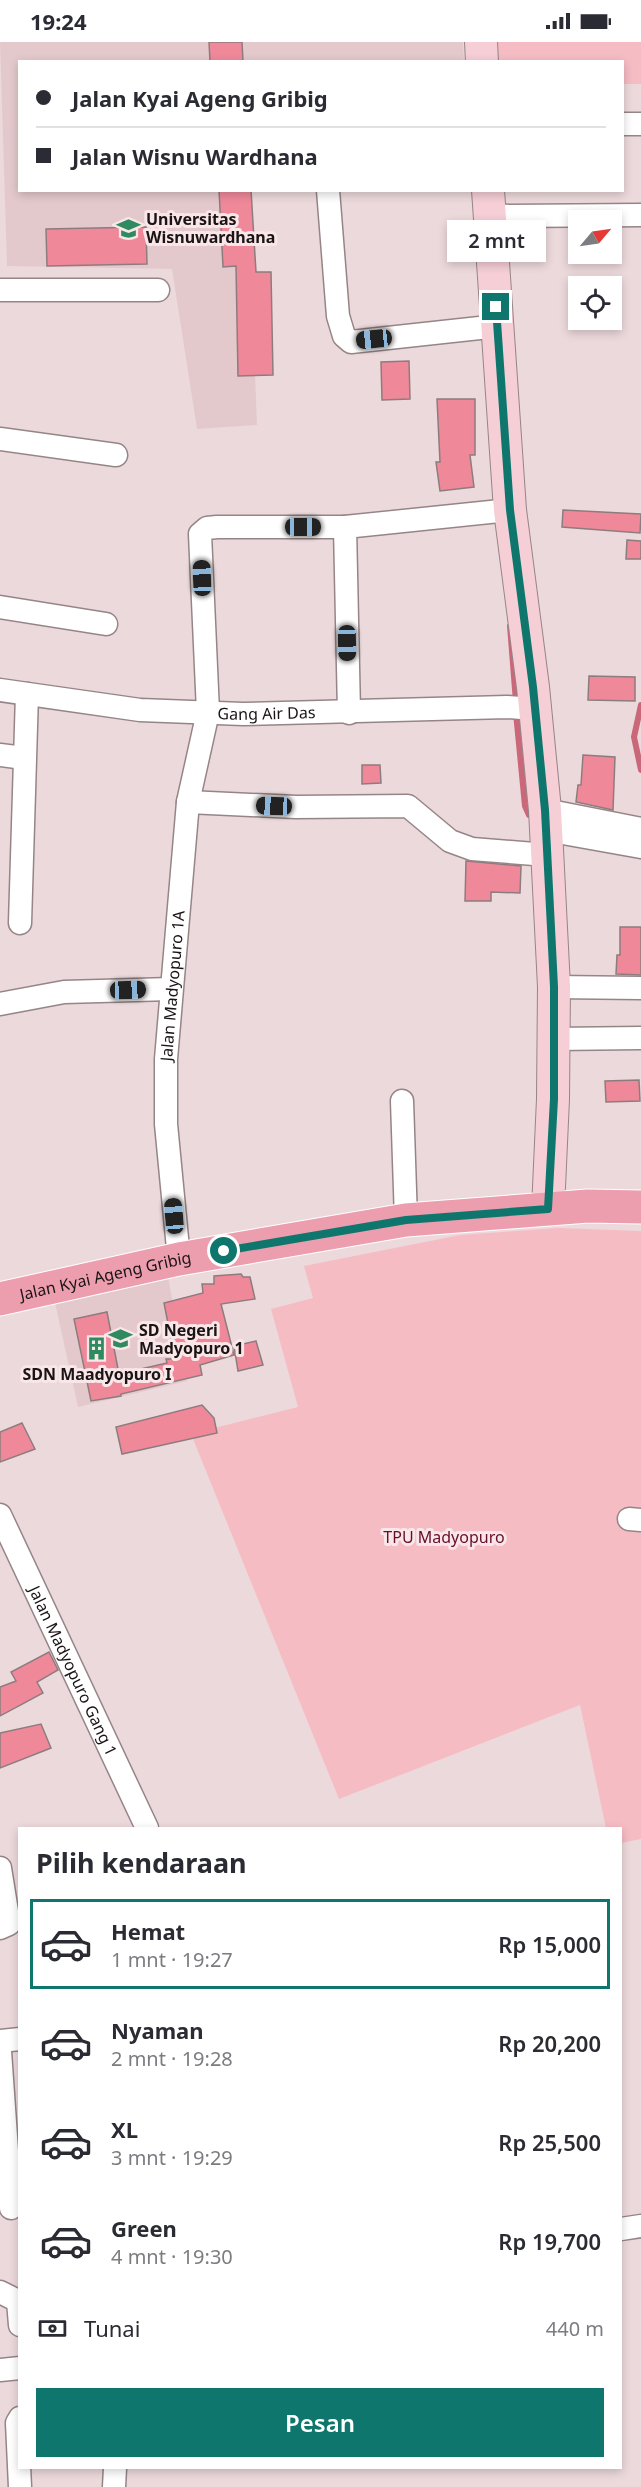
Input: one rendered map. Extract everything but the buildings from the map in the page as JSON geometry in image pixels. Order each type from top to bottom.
[{"type":"main road","name":"Jalan Kyai Ageng Gribig","points":[[0,1299],[109,1266],[179,1259],[406,1220],[588,1206],[641,1207]]},
{"type":"street","points":[[481,42],[482,60]]},
{"type":"street","points":[[624,124],[641,124]]},
{"type":"street","points":[[328,192],[338,316],[344,336],[351,342],[487,327]]},
{"type":"street","points":[[548,1209],[554,987],[546,827],[521,708],[510,510],[487,327],[489,203],[641,215]]},
{"type":"street","points":[[0,290],[158,290]]},
{"type":"street","points":[[0,439],[116,455]]},
{"type":"street","points":[[349,712],[345,527],[510,510]]},
{"type":"street","name":"Jalan Madyopuro 1A","points":[[179,1259],[166,1124],[166,1059],[188,802],[208,712],[201,534],[202,531],[217,527],[345,527]]},
{"type":"street","points":[[0,608],[106,624]]},
{"type":"street","name":"Gang Air Das","points":[[0,690],[140,710],[349,712],[521,708]]},
{"type":"street","points":[[20,923],[27,694]]},
{"type":"street","points":[[0,755],[24,758]]},
{"type":"street","points":[[188,802],[296,807],[408,806],[450,841],[472,849],[546,827],[571,817],[634,835]]},
{"type":"street","points":[[554,987],[641,988]]},
{"type":"street","points":[[0,1004],[64,992],[171,989]]},
{"type":"street","points":[[554,1039],[641,1038]]},
{"type":"street","points":[[402,1101],[406,1220]]},
{"type":"street","name":"Jalan Madyopuro Gang 1","points":[[0,1515],[147,1827]]},
{"type":"street","points":[[0,1868],[9,1924],[0,1928]]},
{"type":"street","points":[[0,2041],[18,2039]]},
{"type":"street","points":[[0,2051],[12,2208]]},
{"type":"street","points":[[622,2229],[641,2226]]},
{"type":"street","points":[[0,2292],[18,2301]]},
{"type":"street","points":[[0,2370],[18,2368]]},
{"type":"street","points":[[18,2421],[18,2444]]},
{"type":"street","points":[[19,2469],[20,2487]]},
{"type":"street","points":[[114,2487],[115,2469]]},
{"type":"shaded area","name":"Universitas Wisnuwardhana","points":[[0,42],[463,42],[464,60],[18,60],[18,192],[248,192],[257,425],[197,429],[172,269],[7,266]]},
{"type":"shaded area","name":"SD Negeri Madyopuro 1","points":[[168,1277],[187,1381],[78,1407],[54,1298]]},
{"type":"green space","points":[[495,42],[641,42],[641,84],[624,84],[624,60],[496,60]]},
{"type":"green space","name":"TPU Madyopuro","points":[[558,1228],[641,1231],[641,1839],[622,1843],[622,1827],[606,1827],[580,1705],[339,1799],[191,1434],[298,1407],[271,1309],[313,1298],[304,1266],[460,1235]]},
{"type":"waterway","points":[[510,626],[516,702]]},
{"type":"waterway","points":[[641,705],[634,737],[641,770]]},
{"type":"waterway","points":[[516,713],[525,806],[529,815],[535,816]]},
{"type":"place","name":"Universitas Wisnuwardhana","points":[[128,228]]},
{"type":"place","name":"SD Negeri Madyopuro 1","points":[[121,1339]]},
{"type":"place","name":"SDN Maadyopuro I","points":[[97,1349]]},
{"type":"route","points":[[224,1251],[406,1220],[548,1209],[554,1099],[554,987],[548,855],[533,687],[510,510],[496,307]]}]
